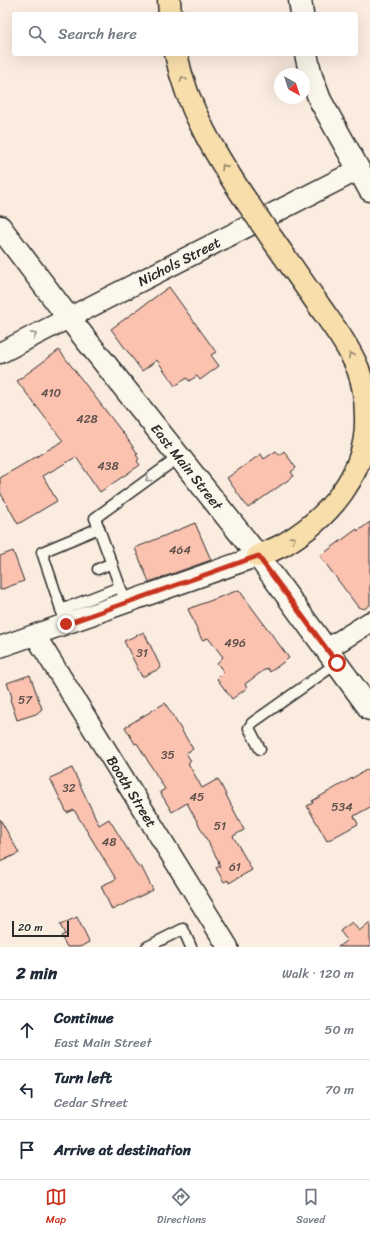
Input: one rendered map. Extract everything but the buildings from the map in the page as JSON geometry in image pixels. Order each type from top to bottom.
[{"type":"highway","points":[[169,0],[170,12]]},
{"type":"highway","points":[[176,56],[183,82],[191,103],[210,142],[245,199],[332,324],[350,354],[358,370],[366,405],[365,442],[353,477],[342,494],[330,509],[299,535],[281,546],[258,556]]},
{"type":"main road","points":[[300,0],[302,12]]},
{"type":"main road","points":[[306,56],[311,76],[320,100],[370,190]]},
{"type":"main road","name":"East Main Street","points":[[0,228],[68,318],[258,556],[370,709]]},
{"type":"street","name":"Nichols Street","points":[[0,353],[358,170]]},
{"type":"street","points":[[0,647],[36,635],[64,617],[123,595],[258,556]]},
{"type":"street","points":[[332,656],[370,622]]},
{"type":"street","name":"Booth Street","points":[[36,635],[228,947]]},
{"type":"lane","points":[[123,595],[95,518],[179,456]]},
{"type":"lane","points":[[64,617],[58,584],[42,552],[99,528]]},
{"type":"lane","points":[[98,568],[112,563]]},
{"type":"lane","points":[[260,749],[249,728],[252,723],[332,656]]},
{"type":"lane","points":[[147,947],[182,929],[192,947]]},
{"type":"route","points":[[66,624],[258,556],[337,663]]}]
